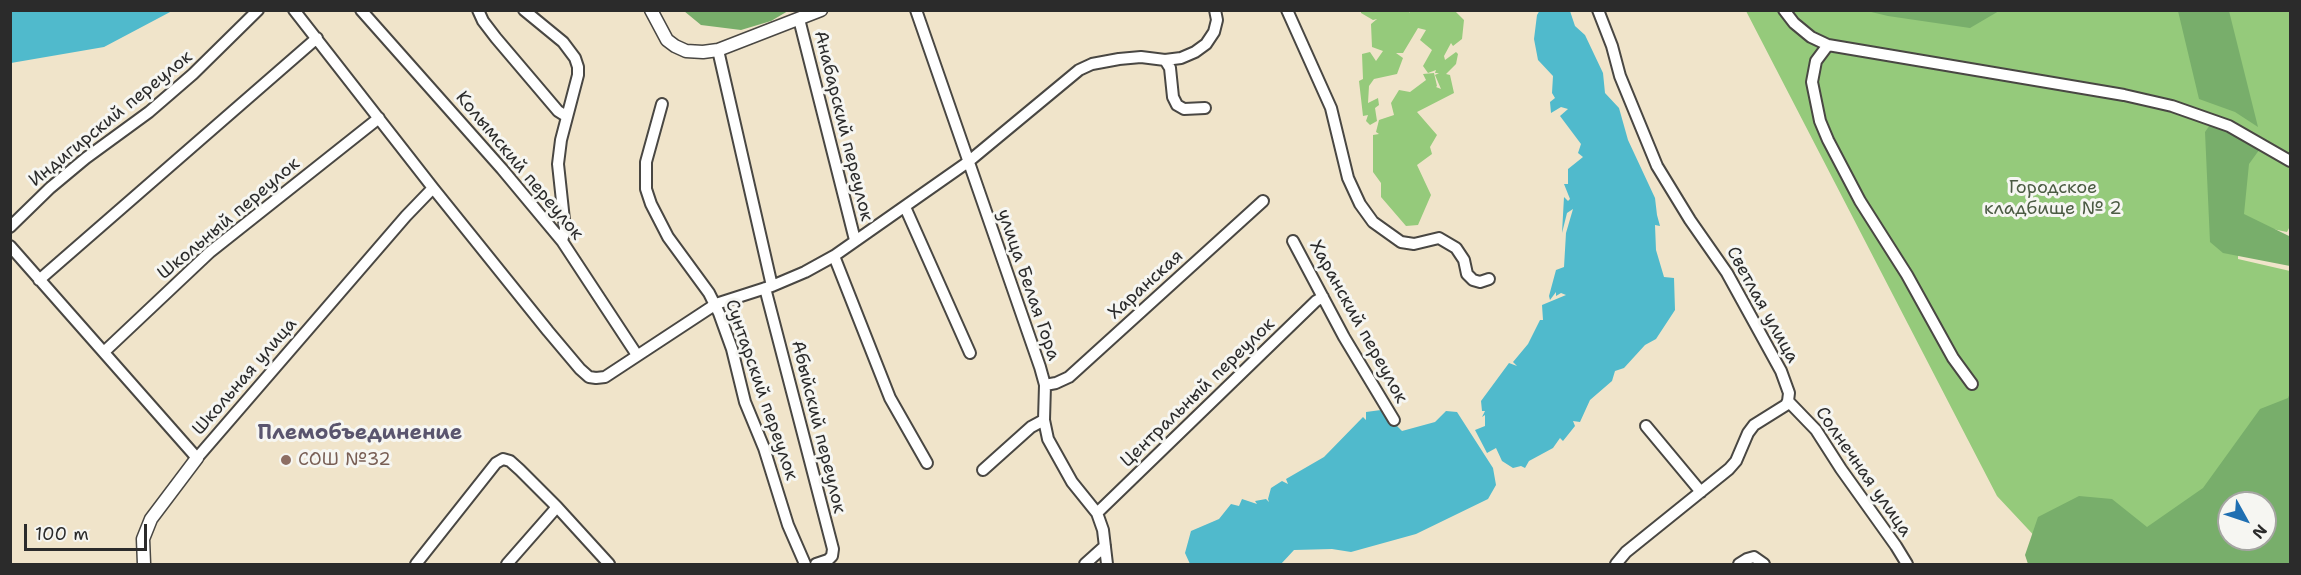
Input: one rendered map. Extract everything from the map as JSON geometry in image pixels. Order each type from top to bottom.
[{"type":"street","name":"Индигирский переулок","points":[[10,227],[50,188],[86,158],[149,112],[193,74],[258,10]]},
{"type":"street","points":[[294,10],[433,188],[561,346],[589,377],[605,377],[716,304],[805,272],[834,256],[968,162],[1079,70],[1092,64],[1119,59],[1140,57],[1165,60],[1181,58],[1195,52],[1206,44],[1214,32],[1215,10]]},
{"type":"street","name":"Колымский переулок","points":[[361,10],[479,143],[562,242],[637,355]]},
{"type":"street","points":[[478,10],[496,38],[558,111],[566,116]]},
{"type":"street","points":[[524,10],[563,42],[575,58],[578,75],[566,116],[558,164],[565,229],[562,242]]},
{"type":"street","points":[[651,10],[667,40],[686,51],[718,50],[821,10]]},
{"type":"street","name":"улица Белая Гора","points":[[916,10],[1045,385],[1044,420],[1048,439],[1060,464],[1096,513],[1103,530],[1107,564]]},
{"type":"street","points":[[1287,10],[1331,108],[1348,178],[1360,204],[1373,222],[1401,242],[1414,244],[1439,238],[1456,248],[1464,260],[1467,274],[1473,280],[1480,282],[1489,279]]},
{"type":"street","name":"Светлая улица","points":[[1598,10],[1612,46],[1623,85],[1657,166],[1680,205],[1727,273],[1781,371],[1789,393],[1788,401]]},
{"type":"street","points":[[1784,10],[1794,23],[1811,37],[1828,45],[2124,95],[2172,106],[2229,126],[2290,160]]},
{"type":"street","name":"Анабарский переулок","points":[[798,19],[855,240]]},
{"type":"street","points":[[39,280],[317,38]]},
{"type":"street","points":[[1828,45],[1816,61],[1812,71],[1820,121],[1828,140],[1860,201],[1907,274],[1953,358],[1972,384]]},
{"type":"street","name":"Абыйский переулок","points":[[718,50],[768,287],[832,549],[832,556],[828,560],[816,564]]},
{"type":"street","points":[[1165,60],[1170,68],[1173,97],[1177,105],[1184,109],[1205,108]]},
{"type":"street","name":"Сунтарский переулок","points":[[662,104],[645,162],[646,189],[668,237],[716,304],[732,349],[745,402],[764,448],[804,562]]},
{"type":"street","name":"Школьный переулок","points":[[105,351],[210,252],[379,118]]},
{"type":"street","name":"Школьная улица","points":[[10,246],[197,458],[406,216],[433,188]]},
{"type":"street","name":"Харанская","points":[[1045,385],[1069,377],[1263,201]]},
{"type":"street","points":[[905,207],[970,353]]},
{"type":"street","name":"Харанский переулок","points":[[1293,241],[1394,420]]},
{"type":"street","points":[[834,256],[890,398],[927,464]]},
{"type":"street","name":"Центральный переулок","points":[[1096,513],[1323,297]]},
{"type":"street","points":[[1616,564],[1626,552],[1736,461],[1754,425],[1788,401]]},
{"type":"street","name":"Солнечная улица","points":[[1788,401],[1816,430],[1907,564]]},
{"type":"street","points":[[983,470],[1031,427],[1044,420]]},
{"type":"street","points":[[1646,426],[1701,492]]},
{"type":"street","points":[[144,564],[143,539],[151,519],[160,503],[197,458]]},
{"type":"street","points":[[416,564],[496,463],[503,459],[510,461],[520,470],[609,564]]},
{"type":"street","points":[[507,564],[557,507]]},
{"type":"street","points":[[1085,564],[1105,546]]},
{"type":"street","points":[[1739,564],[1754,557],[1764,564]]},
{"type":"green space","points":[[684,11],[788,11],[771,21],[741,30],[701,25]]},
{"type":"green space","points":[[1361,11],[1409,11],[1410,13],[1410,11],[1455,11],[1464,20],[1462,39],[1453,46],[1451,43],[1444,56],[1445,60],[1456,52],[1458,54],[1456,64],[1446,74],[1450,75],[1454,93],[1417,112],[1437,135],[1430,147],[1432,154],[1417,165],[1431,195],[1418,225],[1406,226],[1381,197],[1381,183],[1373,172],[1373,135],[1379,134],[1376,132],[1379,120],[1394,115],[1391,103],[1399,90],[1410,92],[1426,80],[1423,74],[1434,73],[1436,87],[1441,89],[1435,75],[1439,73],[1435,73],[1436,70],[1428,73],[1423,66],[1432,50],[1420,40],[1426,30],[1418,28],[1403,53],[1396,53],[1403,58],[1397,74],[1374,79],[1369,86],[1368,103],[1378,98],[1379,105],[1375,108],[1377,121],[1370,125],[1366,121],[1368,115],[1363,116],[1359,81],[1363,79],[1362,54],[1370,52],[1376,61],[1383,51],[1372,47],[1371,24],[1377,19],[1373,20]]},
{"type":"green space","name":"Городское кладбище № 2","points":[[1746,11],[2290,11],[2290,226],[2287,232],[2239,222],[2238,259],[2290,271],[2290,564],[2041,543],[1997,496]]},
{"type":"green space","points":[[1867,11],[1999,11],[1970,28]]},
{"type":"green space","points":[[2178,11],[2229,11],[2258,127],[2235,112],[2199,99]]},
{"type":"green space","points":[[2212,122],[2262,146],[2249,164],[2244,214],[2289,236],[2290,234],[2290,266],[2223,253],[2210,242],[2205,132]]},
{"type":"green space","points":[[2290,393],[2290,564],[2028,564],[2025,555],[2038,517],[2079,496],[2112,499],[2147,527],[2203,488],[2260,409],[2288,398]]},
{"type":"water","points":[[11,10],[172,11],[104,47],[11,63]]},
{"type":"water","points":[[1540,10],[1570,11],[1575,26],[1585,35],[1603,73],[1605,93],[1619,108],[1628,140],[1655,198],[1660,226],[1655,225],[1656,250],[1664,277],[1674,278],[1675,310],[1656,339],[1645,345],[1624,368],[1615,371],[1612,381],[1590,400],[1580,422],[1573,421],[1575,426],[1563,441],[1560,438],[1553,448],[1529,461],[1525,468],[1521,466],[1513,468],[1502,461],[1496,448],[1487,453],[1475,430],[1485,426],[1485,415],[1482,417],[1485,411],[1482,411],[1481,401],[1509,363],[1517,366],[1513,362],[1528,344],[1540,320],[1543,320],[1542,305],[1566,295],[1561,293],[1556,296],[1556,292],[1550,300],[1549,296],[1556,270],[1564,267],[1566,233],[1573,209],[1567,213],[1562,233],[1564,197],[1568,201],[1570,199],[1564,184],[1568,184],[1568,169],[1583,157],[1578,153],[1581,144],[1560,116],[1568,109],[1561,107],[1551,113],[1550,102],[1555,98],[1552,93],[1553,76],[1538,60],[1534,39],[1537,15]]},
{"type":"water","points":[[1381,410],[1402,431],[1435,422],[1446,411],[1457,412],[1493,468],[1496,485],[1488,499],[1416,534],[1351,552],[1332,549],[1294,550],[1281,564],[1190,564],[1185,553],[1191,531],[1219,519],[1231,504],[1239,506],[1242,499],[1257,504],[1255,501],[1266,499],[1269,502],[1271,488],[1282,481],[1288,484],[1286,479],[1324,457],[1363,417],[1366,420],[1366,412]]},
{"type":"place","name":"СОШ №32","points":[[286,460]]},
{"type":"district","name":"Племобъединение","points":[[360,434]]}]
